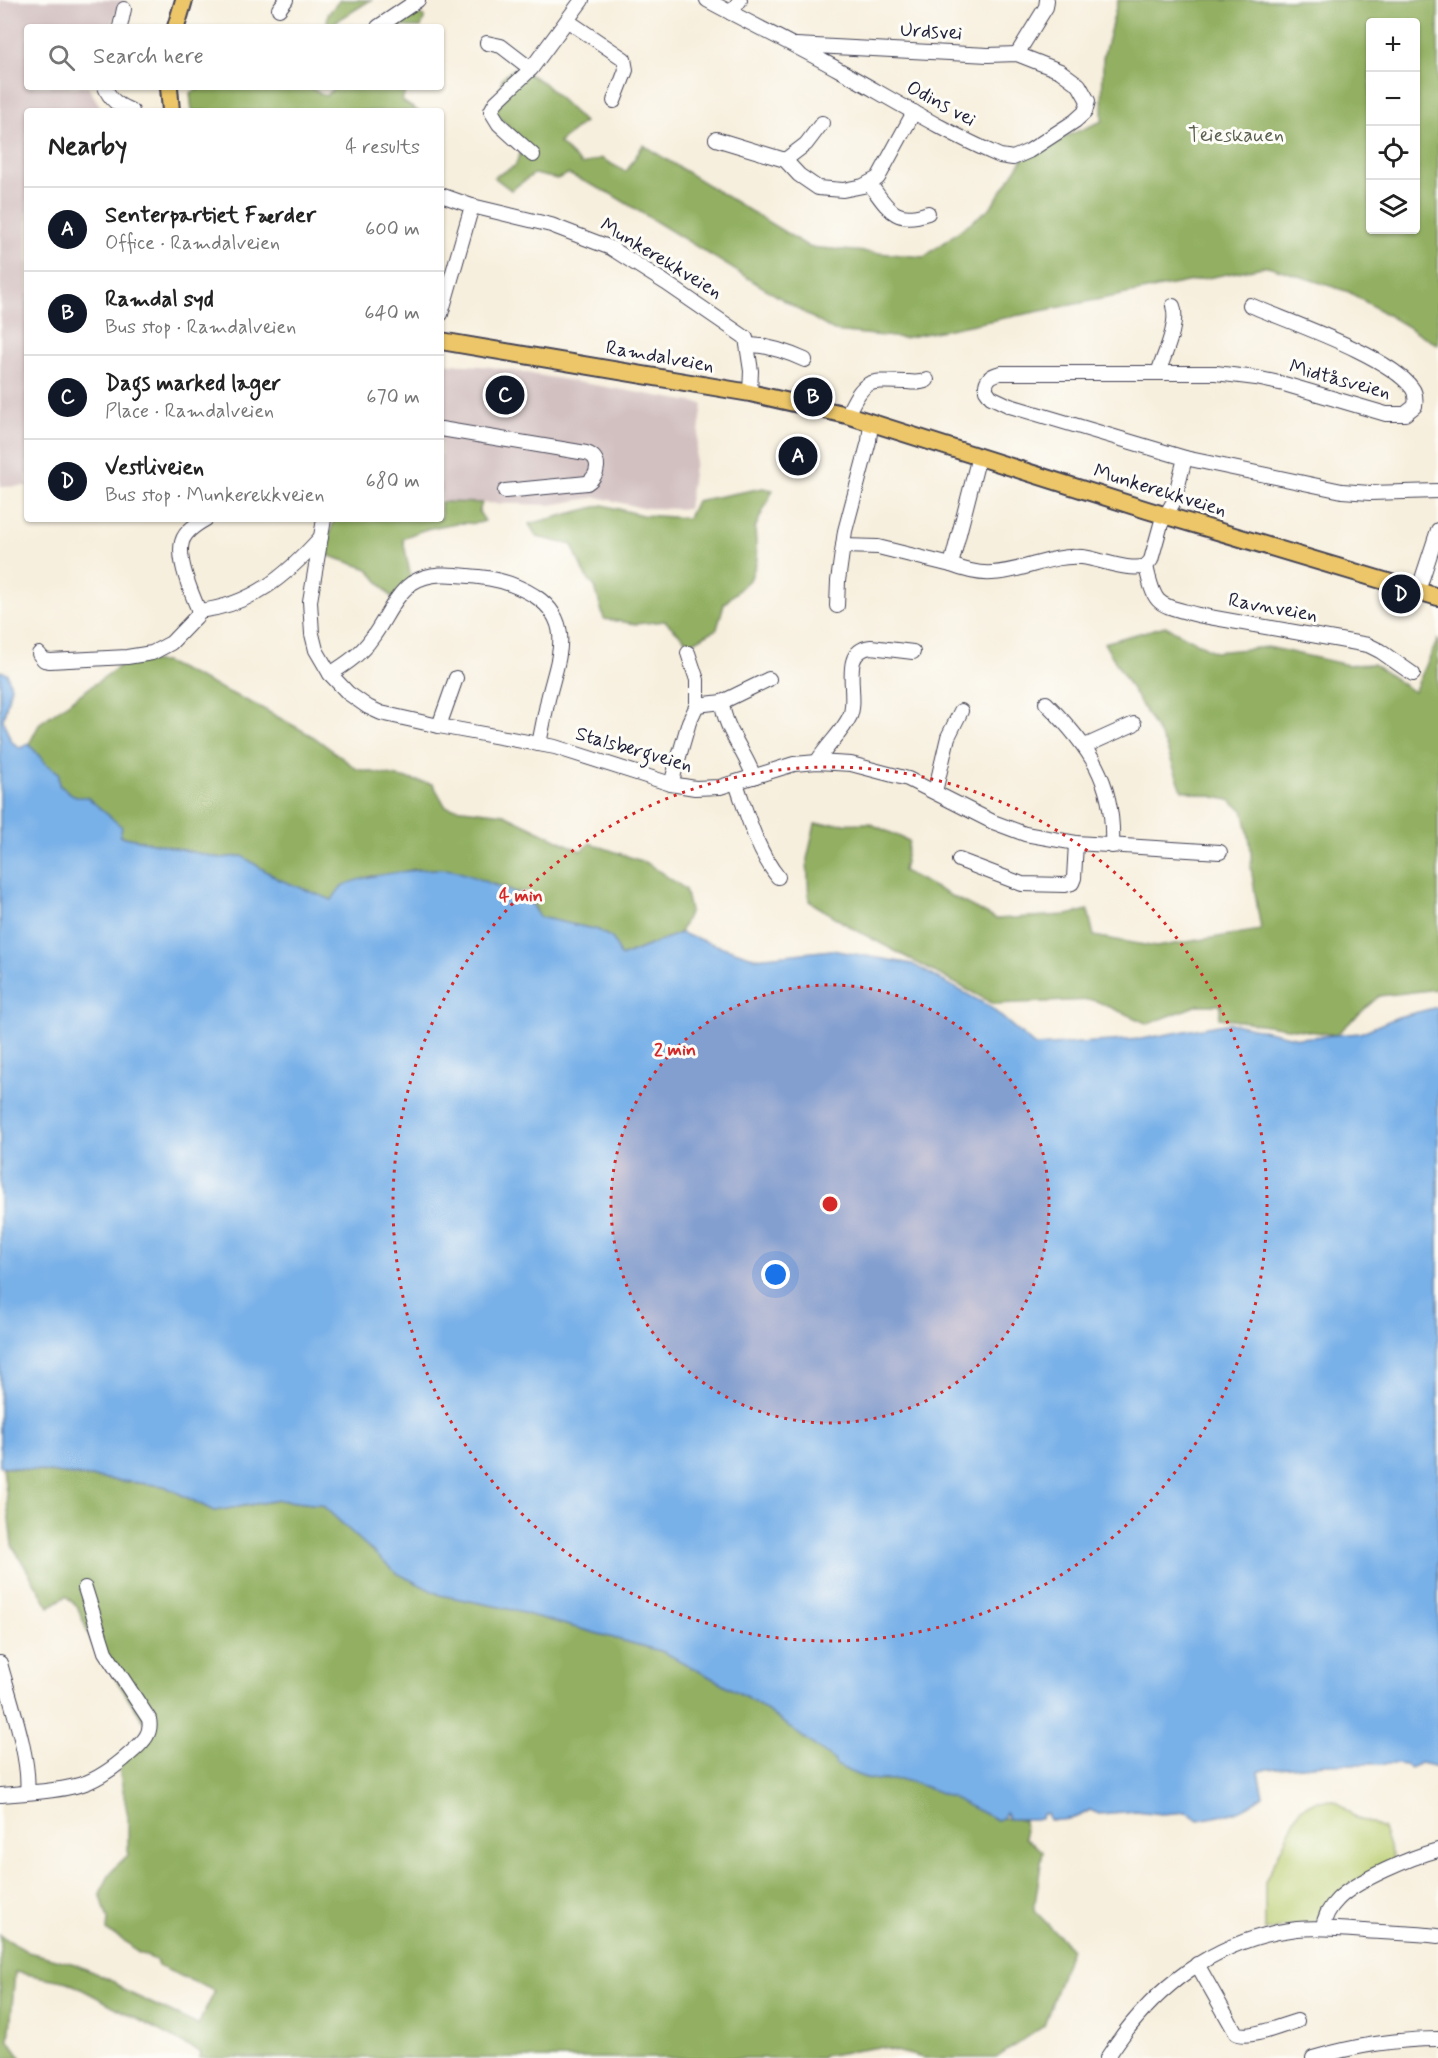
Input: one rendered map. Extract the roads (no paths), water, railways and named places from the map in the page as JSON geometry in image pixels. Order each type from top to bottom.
[{"type":"main road","points":[[177,24],[184,0]]},
{"type":"main road","points":[[169,90],[171,108]]},
{"type":"main road","name":"Ramdalveien","points":[[444,342],[750,393],[871,422]]},
{"type":"main road","name":"Munkerekkveien","points":[[871,422],[1166,515],[1438,597]]},
{"type":"street","points":[[382,24],[417,0]]},
{"type":"street","points":[[533,155],[499,124],[491,111],[496,102],[531,69],[582,0]]},
{"type":"street","name":"Odins vei","points":[[707,0],[771,35],[796,45],[914,112],[1006,158],[1019,156],[1085,112],[1088,101],[1083,90],[1072,78],[1060,71]]},
{"type":"street","points":[[731,13],[740,0]]},
{"type":"street","points":[[1017,54],[1046,8],[1047,0]]},
{"type":"street","points":[[121,24],[124,9]]},
{"type":"street","points":[[568,21],[624,59],[626,70],[614,101]]},
{"type":"street","points":[[487,43],[501,46],[531,69]]},
{"type":"street","name":"Urdsvei","points":[[796,45],[988,55],[1017,54],[1060,71]]},
{"type":"street","points":[[106,90],[114,101],[127,108]]},
{"type":"street","points":[[716,139],[785,160],[799,175],[818,188],[843,190],[869,183],[878,178],[914,112]]},
{"type":"street","points":[[785,160],[806,144],[822,123]]},
{"type":"street","points":[[869,183],[893,213],[908,218],[928,213]]},
{"type":"street","name":"Munkerekkveien","points":[[444,196],[472,206],[550,225],[611,248],[743,335],[748,345]]},
{"type":"street","points":[[444,304],[472,206]]},
{"type":"street","name":"Midtåsveien","points":[[1185,458],[1010,406],[991,397],[986,387],[988,380],[993,375],[1001,373],[1216,374],[1256,378],[1307,390],[1392,415],[1404,414],[1415,406],[1416,396],[1411,387],[1382,364],[1340,343],[1250,305]]},
{"type":"street","points":[[1158,373],[1174,325],[1173,306]]},
{"type":"street","points":[[750,393],[751,371],[748,345],[759,345],[805,360]]},
{"type":"street","points":[[847,415],[859,390],[867,384],[919,383],[927,380]]},
{"type":"street","points":[[837,606],[843,546],[854,490],[869,441],[871,422]]},
{"type":"street","points":[[444,429],[586,453],[597,459],[595,477],[586,483],[505,491]]},
{"type":"street","points":[[951,565],[979,456]]},
{"type":"street","points":[[843,546],[878,547],[989,573],[1053,559],[1074,557],[1132,567],[1146,566],[1151,560],[1161,524],[1174,501],[1185,458],[1342,491],[1438,491]]},
{"type":"street","points":[[39,654],[44,660],[50,661],[127,657],[152,653],[171,643],[199,611],[185,576],[182,542],[190,530],[202,522]]},
{"type":"street","name":"Stalsbergveien","points":[[324,522],[312,586],[310,618],[316,650],[330,674],[348,693],[368,707],[390,716],[539,744],[672,784],[706,789],[736,783],[794,764],[817,762],[851,764],[908,779],[993,822],[1025,834],[1076,843],[1220,852]]},
{"type":"street","points":[[1418,591],[1438,530]]},
{"type":"street","points":[[199,611],[219,609],[254,595],[278,580],[321,537]]},
{"type":"street","name":"Ravnveien","points":[[1146,566],[1151,592],[1158,601],[1166,606],[1198,615],[1368,645],[1413,674]]},
{"type":"street","points":[[330,674],[363,649],[399,596],[418,580],[446,574],[504,581],[527,591],[546,604],[556,618],[560,629],[559,660],[539,744]]},
{"type":"street","points":[[817,762],[849,718],[853,698],[852,663],[856,655],[867,647],[913,652]]},
{"type":"street","points":[[672,784],[689,722],[697,705],[697,680],[688,653]]},
{"type":"street","points":[[439,726],[456,678]]},
{"type":"street","points":[[697,705],[722,702],[769,679]]},
{"type":"street","points":[[722,702],[724,717],[754,777]]},
{"type":"street","points":[[1046,703],[1085,746],[1102,779],[1109,800],[1112,846]]},
{"type":"street","points":[[935,792],[948,737],[961,711]]},
{"type":"street","points":[[1085,746],[1134,724]]},
{"type":"street","points":[[736,783],[765,860],[778,877]]},
{"type":"street","points":[[959,860],[1022,884],[1065,885],[1072,883],[1074,878],[1076,843]]},
{"type":"street","points":[[0,1795],[70,1787],[90,1782],[123,1761],[147,1737],[150,1728],[149,1719],[105,1652],[85,1588]]},
{"type":"street","points":[[0,1663],[27,1773],[27,1792]]},
{"type":"street","points":[[1323,1928],[1332,1906],[1352,1888],[1438,1850]]},
{"type":"street","points":[[1107,2058],[1129,2026],[1170,1982],[1215,1954],[1259,1936],[1291,1930],[1323,1928],[1438,1936]]},
{"type":"street","points":[[1197,1964],[1232,2029],[1240,2036],[1297,2021]]},
{"type":"street","points":[[1313,2058],[1368,2044],[1438,2039]]},
{"type":"water","points":[[0,671],[7,673],[11,687],[3,720],[11,741],[20,748],[29,744],[46,764],[59,773],[59,785],[76,797],[87,797],[122,827],[120,836],[220,858],[242,856],[278,879],[332,900],[343,886],[366,878],[416,870],[446,869],[526,896],[539,917],[598,930],[613,939],[621,957],[680,933],[756,958],[832,950],[912,964],[989,1006],[1035,1046],[1141,1039],[1230,1023],[1299,1038],[1360,1033],[1398,1017],[1438,1007],[1438,1767],[1420,1763],[1411,1768],[1395,1764],[1325,1764],[1267,1769],[1258,1772],[1263,1795],[1256,1801],[1233,1813],[1198,1820],[1187,1812],[1162,1814],[1136,1811],[1099,1814],[1090,1810],[1070,1819],[1060,1820],[1049,1820],[1047,1814],[1042,1814],[1041,1819],[1008,1819],[1006,1812],[1003,1818],[997,1820],[953,1798],[919,1785],[901,1780],[871,1779],[846,1770],[835,1764],[835,1761],[754,1701],[664,1652],[505,1608],[440,1595],[395,1572],[322,1505],[279,1500],[214,1511],[164,1486],[0,1466]]},
{"type":"place","name":"Dags marked lager","points":[[505,395]]},
{"type":"place","name":"Ramdal syd","points":[[813,397]]},
{"type":"place","name":"Senterpartiet Færder","points":[[798,456]]},
{"type":"place","name":"Vestliveien","points":[[1401,594]]},
{"type":"park label","name":"Teieskauen","points":[[1236,135]]}]
